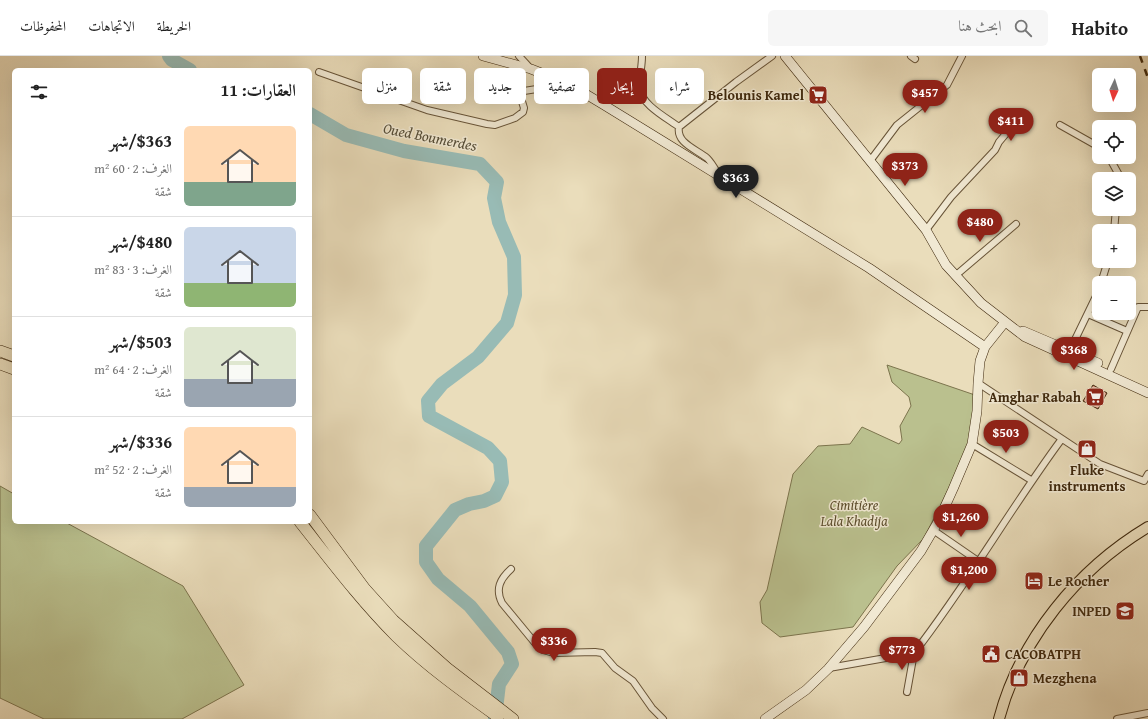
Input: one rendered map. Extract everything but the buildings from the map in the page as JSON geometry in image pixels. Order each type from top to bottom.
[{"type":"highway","points":[[0,351],[12,355]]},
{"type":"highway","points":[[0,364],[12,368]]},
{"type":"highway","points":[[312,518],[365,589],[393,620],[485,703]]},
{"type":"highway","points":[[302,524],[359,596],[397,637],[446,679],[506,717]]},
{"type":"main road","points":[[1000,719],[1015,676],[1035,637],[1055,608],[1104,557],[1148,527]]},
{"type":"street","points":[[483,56],[534,70]]},
{"type":"street","points":[[519,56],[531,69]]},
{"type":"street","points":[[642,56],[641,96],[646,102],[679,127]]},
{"type":"street","points":[[718,174],[708,159],[682,140],[678,134],[679,127],[772,56]]},
{"type":"street","points":[[785,56],[926,230],[946,265],[981,303],[1032,341],[1148,393]]},
{"type":"street","points":[[870,161],[897,125],[947,85],[962,56]]},
{"type":"street","points":[[319,72],[427,110],[495,125],[515,118],[523,112],[524,108],[520,95],[524,91],[534,90]]},
{"type":"street","points":[[589,95],[870,268],[985,347]]},
{"type":"street","points":[[926,230],[951,198],[995,150],[999,142],[1014,124]]},
{"type":"street","points":[[1060,125],[1092,143]]},
{"type":"street","points":[[955,276],[1016,224]]},
{"type":"street","points":[[1070,350],[1092,305]]},
{"type":"street","points":[[1111,369],[1138,307],[1148,307]]},
{"type":"street","points":[[1088,314],[1127,331]]},
{"type":"street","points":[[765,719],[806,690],[828,668],[864,627],[921,551],[953,489],[972,444],[977,412],[980,361],[985,347],[1005,322]]},
{"type":"street","points":[[1014,328],[1038,336],[1070,350],[1148,387]]},
{"type":"street","points":[[978,383],[1061,440],[1100,464],[1144,481],[1148,474]]},
{"type":"street","points":[[907,692],[914,653],[940,619],[1031,480],[1061,440]]},
{"type":"street","points":[[972,444],[1031,480]]},
{"type":"street","points":[[933,530],[978,561]]},
{"type":"street","points":[[511,569],[500,580],[498,592],[499,597],[502,603],[535,643],[543,650],[554,653],[602,653],[615,668],[634,681],[652,708],[663,719]]},
{"type":"street","points":[[828,668],[914,653]]},
{"type":"street","points":[[1117,719],[1148,713]]},
{"type":"green space","name":"Cimitière Lala Khadija","points":[[887,365],[975,395],[974,417],[966,454],[924,538],[897,566],[853,627],[780,637],[762,623],[760,602],[767,590],[793,474],[818,446],[850,444],[862,427],[899,444],[902,440],[900,426],[911,406],[909,397],[892,382]]},
{"type":"green space","points":[[0,486],[12,493],[12,524],[69,524],[183,586],[244,685],[182,719],[44,719],[0,698]]},
{"type":"waterway","name":"Oued Boumerdes","points":[[169,56],[172,60],[186,68]]},
{"type":"waterway","name":"Oued Boumerdes","points":[[312,115],[346,135],[404,151],[480,164],[497,182],[494,198],[499,222],[514,257],[515,295],[507,323],[478,357],[442,384],[428,401],[429,416],[488,448],[500,461],[502,482],[495,496],[455,510],[426,546],[426,562],[438,579],[470,606],[508,652],[512,664],[499,684],[495,718]]},
{"type":"railway","points":[[1140,56],[1148,78]]},
{"type":"place","name":"Belounis Kamel","points":[[818,95]]},
{"type":"place","name":"Amghar Rabah","points":[[1095,397]]},
{"type":"place","name":"Fluke instruments","points":[[1087,449]]},
{"type":"place","name":"Le Rocher","points":[[1034,581]]},
{"type":"place","name":"INPED","points":[[1125,611]]},
{"type":"place","name":"CACOBATPH","points":[[991,654]]},
{"type":"place","name":"Mezghena","points":[[1019,678]]}]
